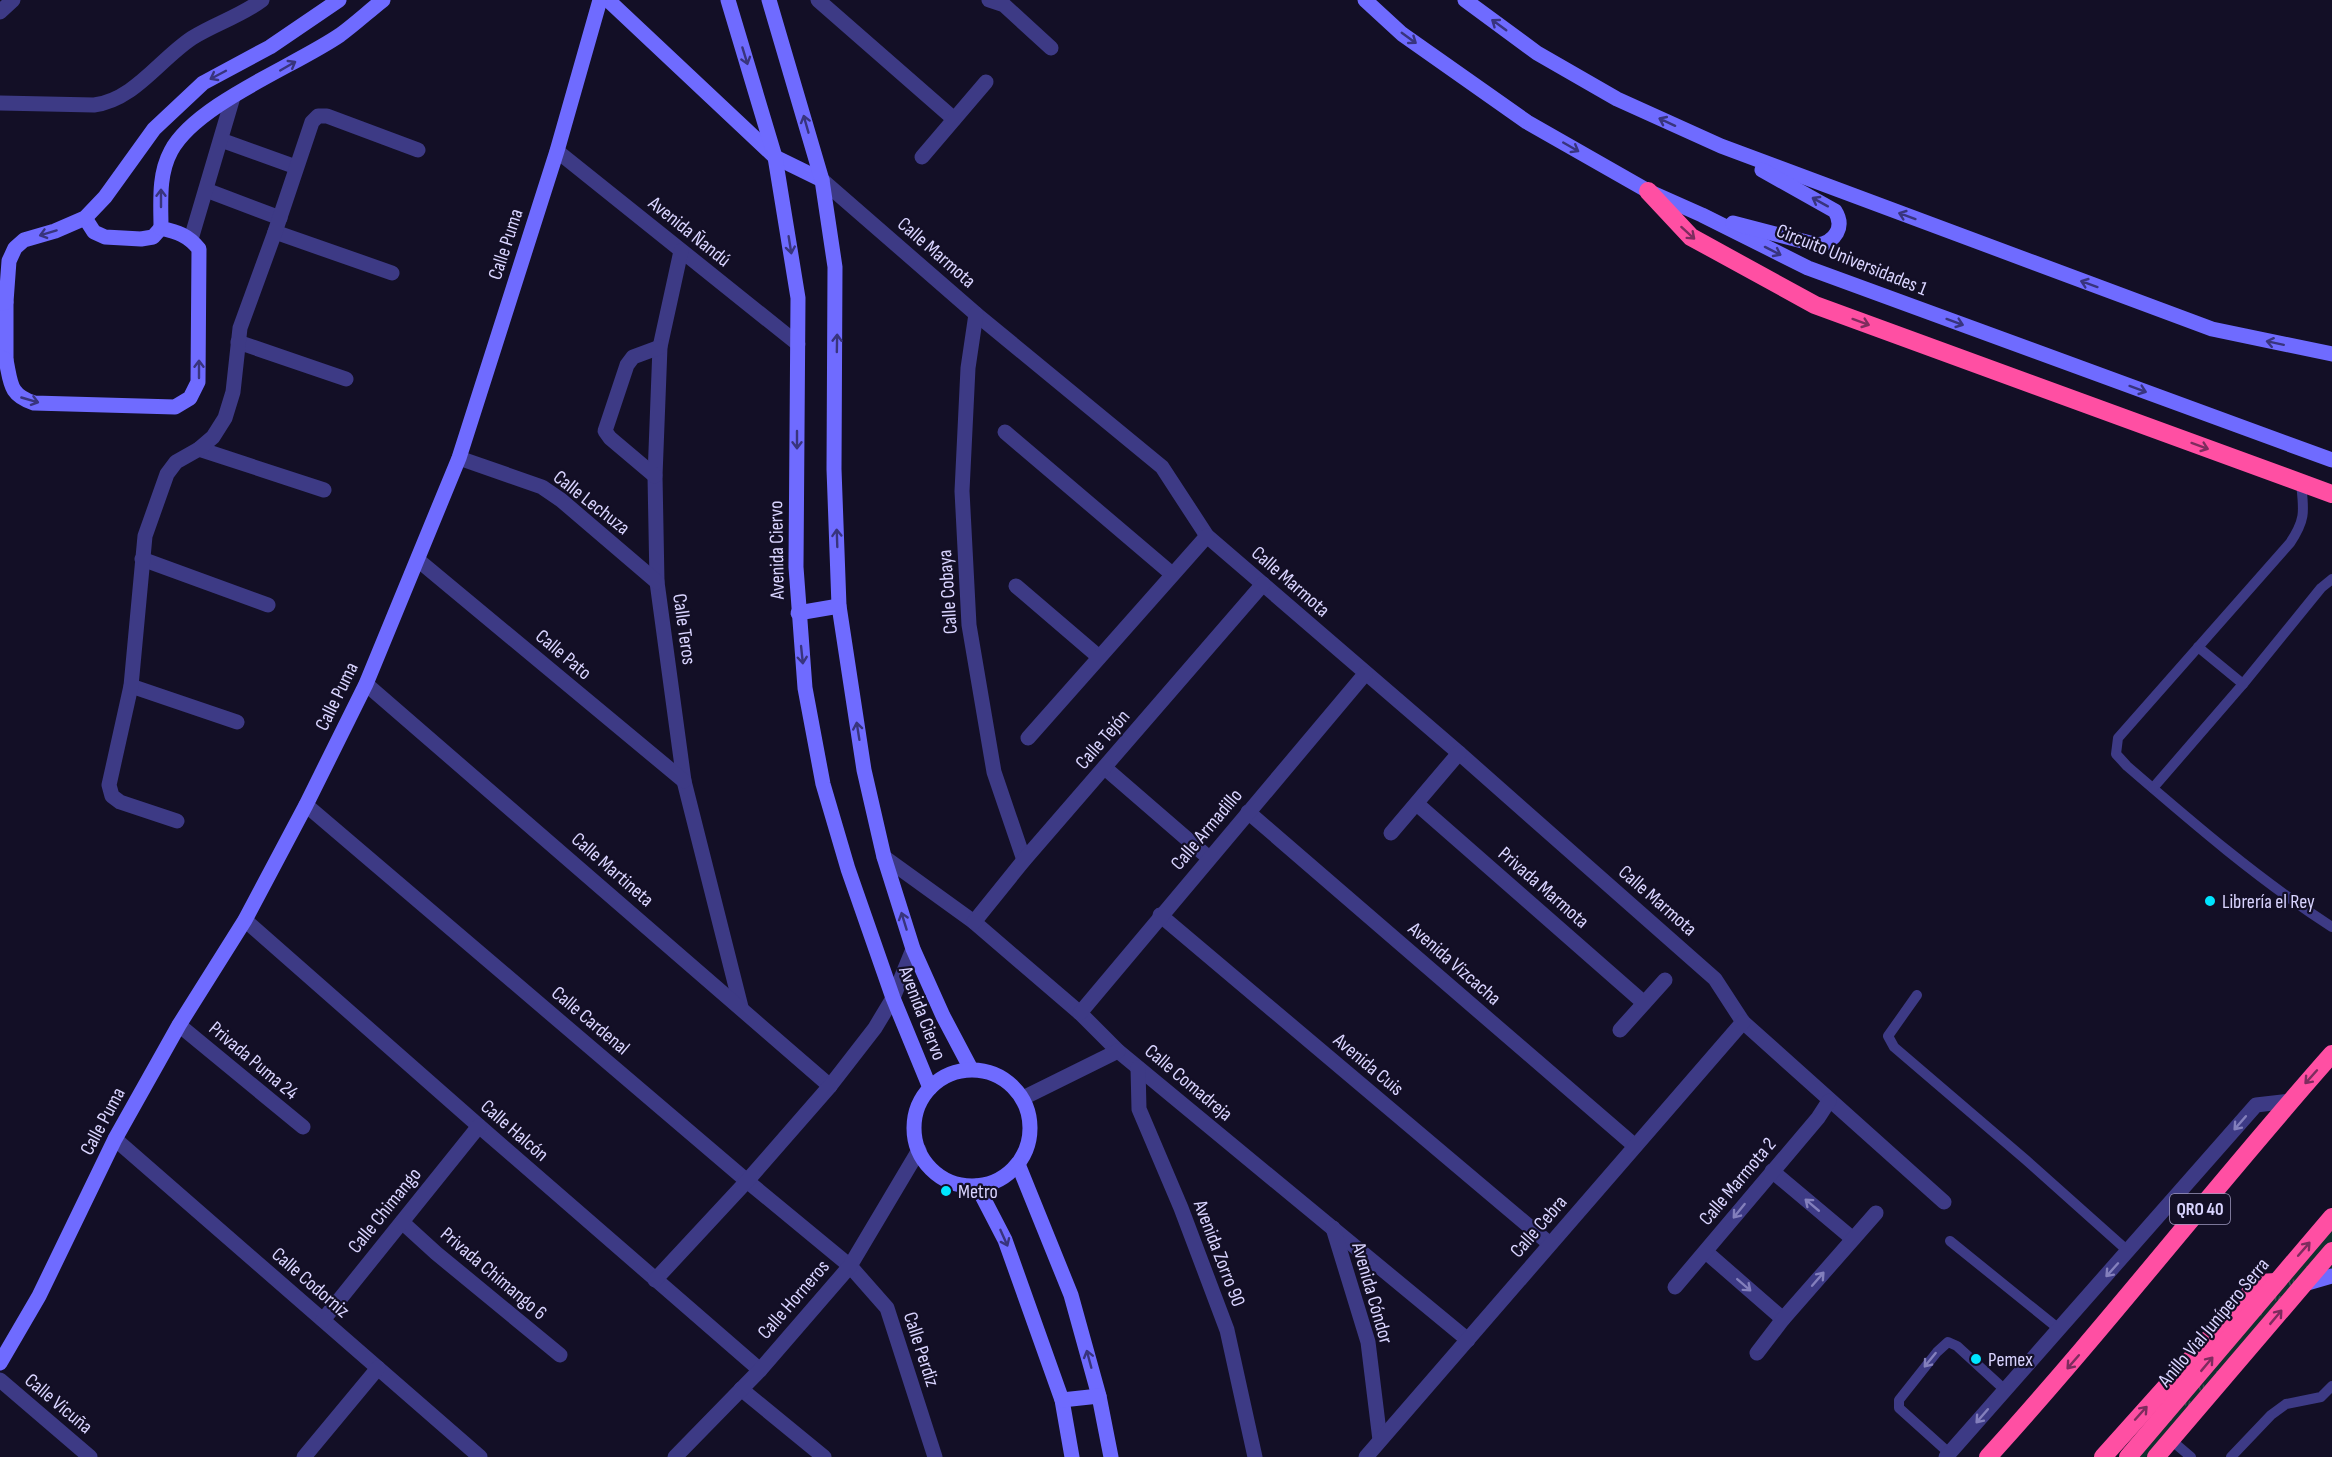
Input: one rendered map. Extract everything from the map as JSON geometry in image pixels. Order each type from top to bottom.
[{"type":"highway","points":[[1648,191],[1691,237],[1815,305],[2332,494]]},
{"type":"highway","name":"QRO 40","points":[[1988,1457],[2103,1326],[2290,1101],[2332,1054]]},
{"type":"highway","name":"Anillo Vial Junípero Serra","points":[[2128,1457],[2332,1217]]},
{"type":"highway","points":[[2156,1457],[2332,1251]]},
{"type":"highway","points":[[2103,1457],[2259,1283],[2276,1282]]},
{"type":"street","points":[[0,12],[13,0]]},
{"type":"street","points":[[0,103],[107,104],[122,97],[174,51],[194,37],[262,0]]},
{"type":"street","points":[[161,228],[182,234],[191,239],[199,249],[198,382],[190,398],[175,407],[34,403],[22,399],[13,391],[3,358],[3,303],[9,261],[15,248],[24,240],[55,231],[85,218],[105,197],[154,129],[203,83],[270,47],[339,0]]},
{"type":"street","points":[[85,218],[94,232],[105,237],[141,239],[153,237],[161,228],[161,179],[170,152],[185,132],[214,108],[340,35],[383,0]]},
{"type":"street","name":"Calle Puma","points":[[0,1363],[39,1296],[115,1140],[179,1024],[245,920],[306,805],[366,684],[459,458],[557,151],[600,0]]},
{"type":"street","name":"Calle Marmota","points":[[608,0],[776,157],[822,180],[976,314],[1162,467],[1207,536],[1459,753],[1715,979],[1743,1022],[1944,1202]]},
{"type":"street","name":"Avenida Ciervo","points":[[728,0],[776,157],[798,298],[796,567],[805,688],[823,784],[848,869],[893,998],[930,1088]]},
{"type":"street","name":"Avenida Ciervo","points":[[769,0],[822,180],[836,267],[834,469],[839,606],[864,770],[884,857],[913,949],[943,1016],[971,1069]]},
{"type":"street","points":[[818,0],[954,119]]},
{"type":"street","points":[[988,0],[1004,5],[1051,48]]},
{"type":"street","name":"Circuito Universidades 1","points":[[1365,0],[1402,34],[1527,122],[1648,191],[1808,268],[2332,460]]},
{"type":"street","points":[[1465,0],[1538,53],[1617,99],[1720,146],[2212,329],[2332,354]]},
{"type":"street","points":[[922,157],[986,82]]},
{"type":"street","points":[[191,239],[233,97]]},
{"type":"street","points":[[177,821],[120,802],[112,796],[109,785],[131,686],[145,536],[167,474],[176,462],[213,437],[225,418],[233,392],[240,328],[278,225],[312,122],[318,116],[327,116],[418,150]]},
{"type":"street","points":[[221,140],[296,167]]},
{"type":"street","points":[[1702,215],[1818,245],[1827,243],[1835,236],[1839,227],[1840,218],[1835,211],[1720,146]]},
{"type":"street","name":"Avenida Ñandú","points":[[557,151],[798,344]]},
{"type":"street","points":[[206,190],[278,225],[392,273]]},
{"type":"street","name":"Calle Teros","points":[[681,251],[660,347],[656,476],[657,582],[684,781],[741,1007]]},
{"type":"street","name":"Calle Cobaya","points":[[976,314],[968,368],[962,490],[969,625],[994,772],[1024,860]]},
{"type":"street","points":[[238,342],[345,379]]},
{"type":"street","points":[[656,476],[610,438],[605,431],[627,365],[633,357],[660,347]]},
{"type":"street","points":[[1005,432],[1172,574]]},
{"type":"street","points":[[199,448],[324,490]]},
{"type":"street","name":"Calle Lechuza","points":[[459,458],[542,487],[561,500],[657,582]]},
{"type":"street","points":[[1028,738],[1207,536]]},
{"type":"street","points":[[142,559],[268,605]]},
{"type":"street","name":"Calle Pato","points":[[418,560],[684,781]]},
{"type":"street","name":"Calle Tejón","points":[[974,922],[1024,860],[1263,584]]},
{"type":"street","points":[[1016,586],[1099,657]]},
{"type":"street","points":[[798,613],[839,606]]},
{"type":"street","name":"Calle Armadillo","points":[[1080,1012],[1365,674]]},
{"type":"street","name":"Calle Martineta","points":[[366,684],[830,1086]]},
{"type":"street","points":[[131,686],[237,722]]},
{"type":"street","points":[[1391,833],[1459,753]]},
{"type":"street","points":[[1105,768],[1209,858]]},
{"type":"street","name":"Privada Marmota","points":[[1417,804],[1644,1003]]},
{"type":"street","name":"Calle Cardenal","points":[[306,805],[850,1266]]},
{"type":"street","name":"Avenida Vizcacha","points":[[1248,812],[1635,1146]]},
{"type":"street","name":"Calle Comadreja","points":[[884,857],[974,922],[1080,1012],[1138,1068],[1468,1340]]},
{"type":"street","name":"Avenida Cuis","points":[[1160,915],[1550,1244]]},
{"type":"street","name":"Calle Halcón","points":[[245,920],[478,1126],[760,1370]]},
{"type":"street","points":[[656,1280],[830,1086],[875,1028],[893,998],[913,949]]},
{"type":"street","points":[[1620,1030],[1665,980]]},
{"type":"street","name":"Calle Cebra","points":[[1366,1457],[1743,1022]]},
{"type":"street","name":"Privada Puma 24","points":[[179,1024],[303,1127]]},
{"type":"street","points":[[1023,1098],[1118,1051]]},
{"type":"street","name":"Avenida Zorro 90","points":[[1138,1068],[1139,1109],[1181,1208],[1227,1330],[1255,1457]]},
{"type":"street","points":[[971,1069],[991,1073],[1009,1083],[1023,1098],[1030,1120],[1029,1144],[1018,1164],[1000,1179],[977,1186],[958,1184],[940,1176],[926,1162],[919,1150],[914,1125],[919,1105],[930,1088],[948,1074],[971,1069]]},
{"type":"street","name":"Calle Marmota 2","points":[[1675,1287],[1818,1118],[1829,1101]]},
{"type":"street","points":[[1948,1455],[2256,1105],[2290,1101]]},
{"type":"street","name":"Calle Chimango","points":[[323,1320],[478,1126]]},
{"type":"street","name":"Calle Codorniz","points":[[115,1140],[480,1457]]},
{"type":"street","name":"Calle Horneros","points":[[675,1457],[760,1370],[850,1266],[919,1150]]},
{"type":"street","points":[[1018,1164],[1071,1295],[1099,1396],[1111,1457]]},
{"type":"street","points":[[1772,1171],[1853,1239]]},
{"type":"street","points":[[977,1186],[1005,1240],[1062,1400],[1072,1457]]},
{"type":"street","points":[[1756,1353],[1876,1213]]},
{"type":"street","name":"Privada Chimango 6","points":[[402,1222],[436,1253],[560,1355]]},
{"type":"street","name":"Avenida Cóndor","points":[[1332,1228],[1368,1342],[1380,1440]]},
{"type":"street","points":[[1706,1252],[1783,1319]]},
{"type":"street","name":"Calle Perdiz","points":[[850,1266],[886,1308],[935,1457]]},
{"type":"street","points":[[2304,1284],[2332,1276]]},
{"type":"street","points":[[304,1457],[378,1368]]},
{"type":"street","name":"Calle Vicuña","points":[[0,1380],[90,1457]]},
{"type":"street","points":[[741,1389],[824,1457]]},
{"type":"street","points":[[1062,1400],[1099,1396]]},
{"type":"lane","points":[[2301,483],[2305,515],[2301,527],[2290,543],[2118,738],[2116,754],[2237,859],[2330,921]]},
{"type":"lane","points":[[2153,788],[2243,684],[2321,588],[2332,579]]},
{"type":"lane","points":[[2198,647],[2243,684]]},
{"type":"lane","points":[[1917,994],[1888,1036],[1894,1047],[2026,1160],[2128,1252]]},
{"type":"lane","points":[[1950,1241],[2058,1329]]},
{"type":"lane","points":[[1948,1455],[1899,1407],[1899,1400],[1937,1353],[1948,1342],[1957,1346],[2005,1390]]},
{"type":"lane","points":[[2231,1457],[2271,1415],[2286,1404],[2320,1397],[2332,1386]]},
{"type":"lane","points":[[2170,1440],[2191,1457]]},
{"type":"green space","points":[[2332,1217],[2332,1276],[2303,1284],[2156,1457],[2129,1457]]},
{"type":"place","name":"Librería el Rey","points":[[2210,901]]},
{"type":"place","name":"Metro","points":[[946,1191]]},
{"type":"place","name":"Pemex","points":[[1976,1359]]}]
